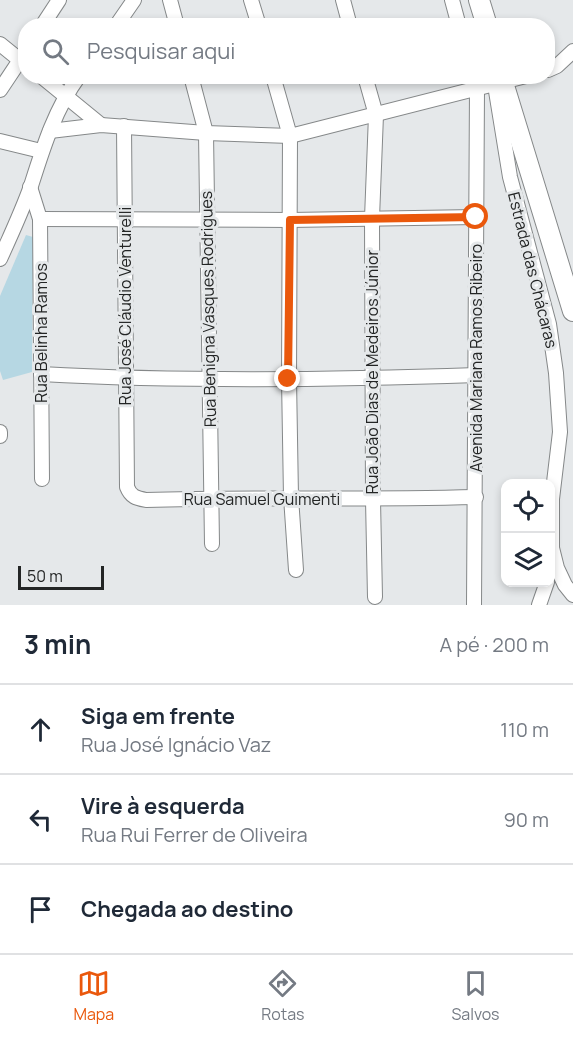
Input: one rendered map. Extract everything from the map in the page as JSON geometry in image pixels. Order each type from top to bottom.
[{"type":"main road","points":[[480,0],[485,18]]},
{"type":"main road","points":[[501,84],[573,311]]},
{"type":"street","points":[[47,18],[59,0]]},
{"type":"street","points":[[122,18],[134,0]]},
{"type":"street","points":[[170,0],[175,18]]},
{"type":"street","points":[[251,0],[257,18]]},
{"type":"street","points":[[343,0],[348,18]]},
{"type":"street","points":[[452,0],[457,18]]},
{"type":"street","points":[[0,44],[18,56]]},
{"type":"street","points":[[555,67],[573,51]]},
{"type":"street","points":[[0,90],[18,66]]},
{"type":"street","points":[[52,84],[101,125]]},
{"type":"street","points":[[0,259],[30,188],[41,151],[66,95],[74,84]]},
{"type":"street","name":"Rua Benigna Vasques Rodrigues","points":[[193,84],[206,134],[212,544]]},
{"type":"street","points":[[275,84],[290,136],[288,379],[291,497],[296,570]]},
{"type":"street","name":"Rua João Dias de Medeiros Júnior","points":[[367,84],[376,115],[372,218],[375,597]]},
{"type":"street","points":[[50,132],[101,125],[206,134],[290,136],[376,115],[473,84]]},
{"type":"street","name":"Avenida Mariana Ramos Ribeiro","points":[[474,605],[477,375],[476,84]]},
{"type":"street","name":"Estrada das Chácaras","points":[[500,84],[510,177],[549,324],[556,373],[560,432],[552,499],[551,533]]},
{"type":"street","name":"Rua José Cláudio Venturelli","points":[[124,126],[127,487]]},
{"type":"street","points":[[0,141],[41,151]]},
{"type":"street","name":"Rua Belinha Ramos","points":[[30,188],[40,219],[42,479]]},
{"type":"street","points":[[40,219],[290,220],[476,217]]},
{"type":"street","points":[[41,374],[126,379],[209,380],[477,375]]},
{"type":"street","name":"Rua Samuel Guimenti","points":[[127,487],[130,495],[146,500],[291,497],[373,500],[476,497]]},
{"type":"street","name":"Estrada das Chácaras","points":[[555,563],[565,585],[573,595]]},
{"type":"street","points":[[539,605],[545,587]]},
{"type":"shaded area","points":[[26,235],[33,237],[32,372],[3,380],[0,371],[0,296]]},
{"type":"route","points":[[288,379],[290,220],[476,217]]}]
